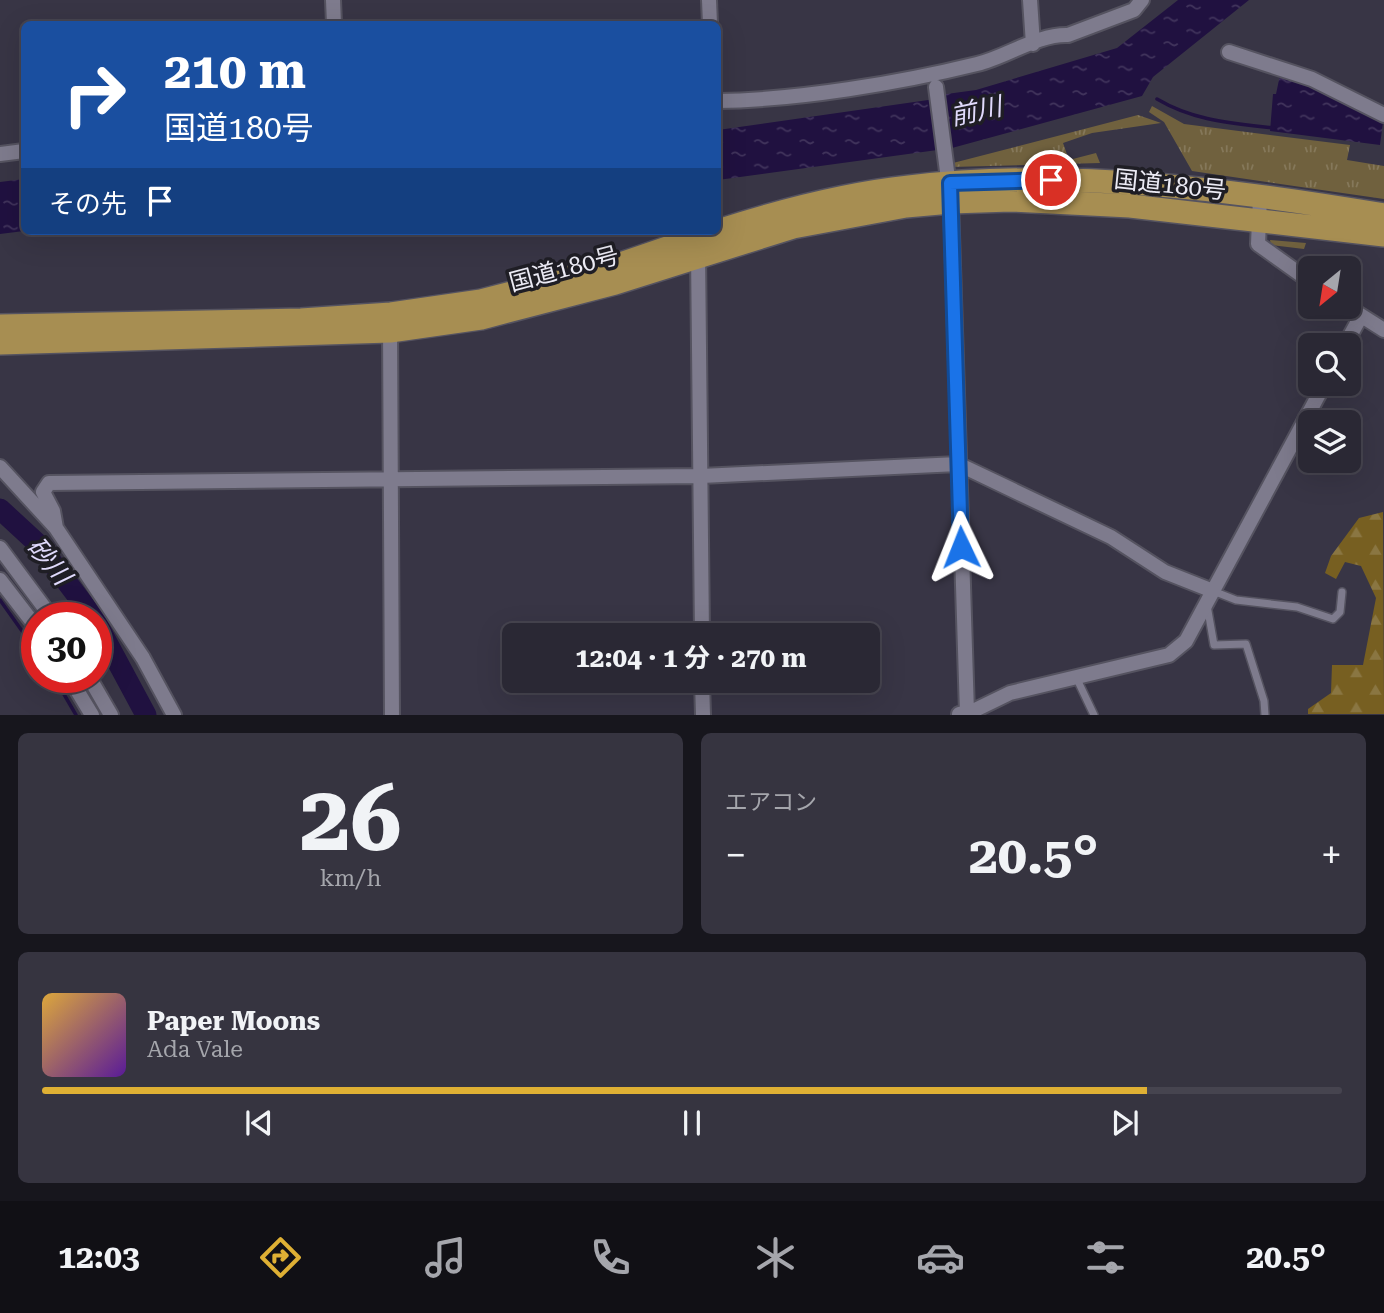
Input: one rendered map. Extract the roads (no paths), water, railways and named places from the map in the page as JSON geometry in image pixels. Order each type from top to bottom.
[{"type":"highway","name":"国道180号","points":[[0,343],[481,318],[615,283],[706,237],[793,227],[906,206],[951,192],[1072,179],[1260,198],[1384,215]]},
{"type":"highway","name":"国道180号","points":[[721,232],[788,209],[907,187],[1011,200],[1130,206],[1384,235]]},
{"type":"highway","name":"国道180号","points":[[0,326],[301,320],[390,323]]},
{"type":"street","points":[[333,0],[334,21]]},
{"type":"street","points":[[709,0],[710,21]]},
{"type":"street","points":[[1030,0],[1033,44]]},
{"type":"street","points":[[721,101],[800,94],[936,74],[998,59],[1057,35],[1068,35],[1134,10],[1142,0]]},
{"type":"street","points":[[1229,52],[1312,79],[1384,115]]},
{"type":"street","points":[[936,89],[951,192],[958,464],[969,713],[1010,693],[1170,655],[1186,641],[1318,396]]},
{"type":"street","points":[[0,154],[21,150]]},
{"type":"street","points":[[1260,198],[1258,244],[1261,249],[1298,273]]},
{"type":"street","points":[[702,623],[701,476],[706,237]]},
{"type":"street","points":[[1362,317],[1384,330]]},
{"type":"street","points":[[390,323],[392,715]]},
{"type":"street","points":[[56,528],[53,510],[43,492],[49,483],[701,476],[958,464],[1111,537],[1209,597]]},
{"type":"street","points":[[0,467],[56,528],[143,658],[174,715]]},
{"type":"street","points":[[0,548],[40,602]]},
{"type":"street","points":[[0,580],[21,607]]},
{"type":"street","points":[[79,693],[92,715]]},
{"type":"street","points":[[98,693],[111,715]]},
{"type":"street","points":[[702,693],[703,715]]},
{"type":"lane","points":[[1265,715],[1264,701],[1245,644],[1214,645],[1209,597],[1297,607],[1333,619],[1340,612],[1342,592]]},
{"type":"lane","points":[[1076,676],[1094,715]]},
{"type":"water","name":"前川","points":[[1178,0],[1249,0],[1153,77],[1142,96],[952,148],[721,180],[721,130],[935,99],[939,95],[976,90],[1117,48]]},
{"type":"water","points":[[1280,75],[1310,84],[1383,122],[1380,145],[1270,131],[1273,94],[1276,94]]},
{"type":"water","points":[[21,179],[21,231],[0,234],[0,182]]},
{"type":"water","points":[[0,499],[36,537],[30,541],[0,517]]},
{"type":"waterway","points":[[1157,99],[1199,117],[1274,128]]},
{"type":"waterway","name":"砂川","points":[[0,509],[38,544],[82,602]]},
{"type":"waterway","points":[[0,600],[21,630]]},
{"type":"waterway","name":"砂川","points":[[112,652],[146,715]]},
{"type":"waterway","points":[[63,693],[76,715]]}]
